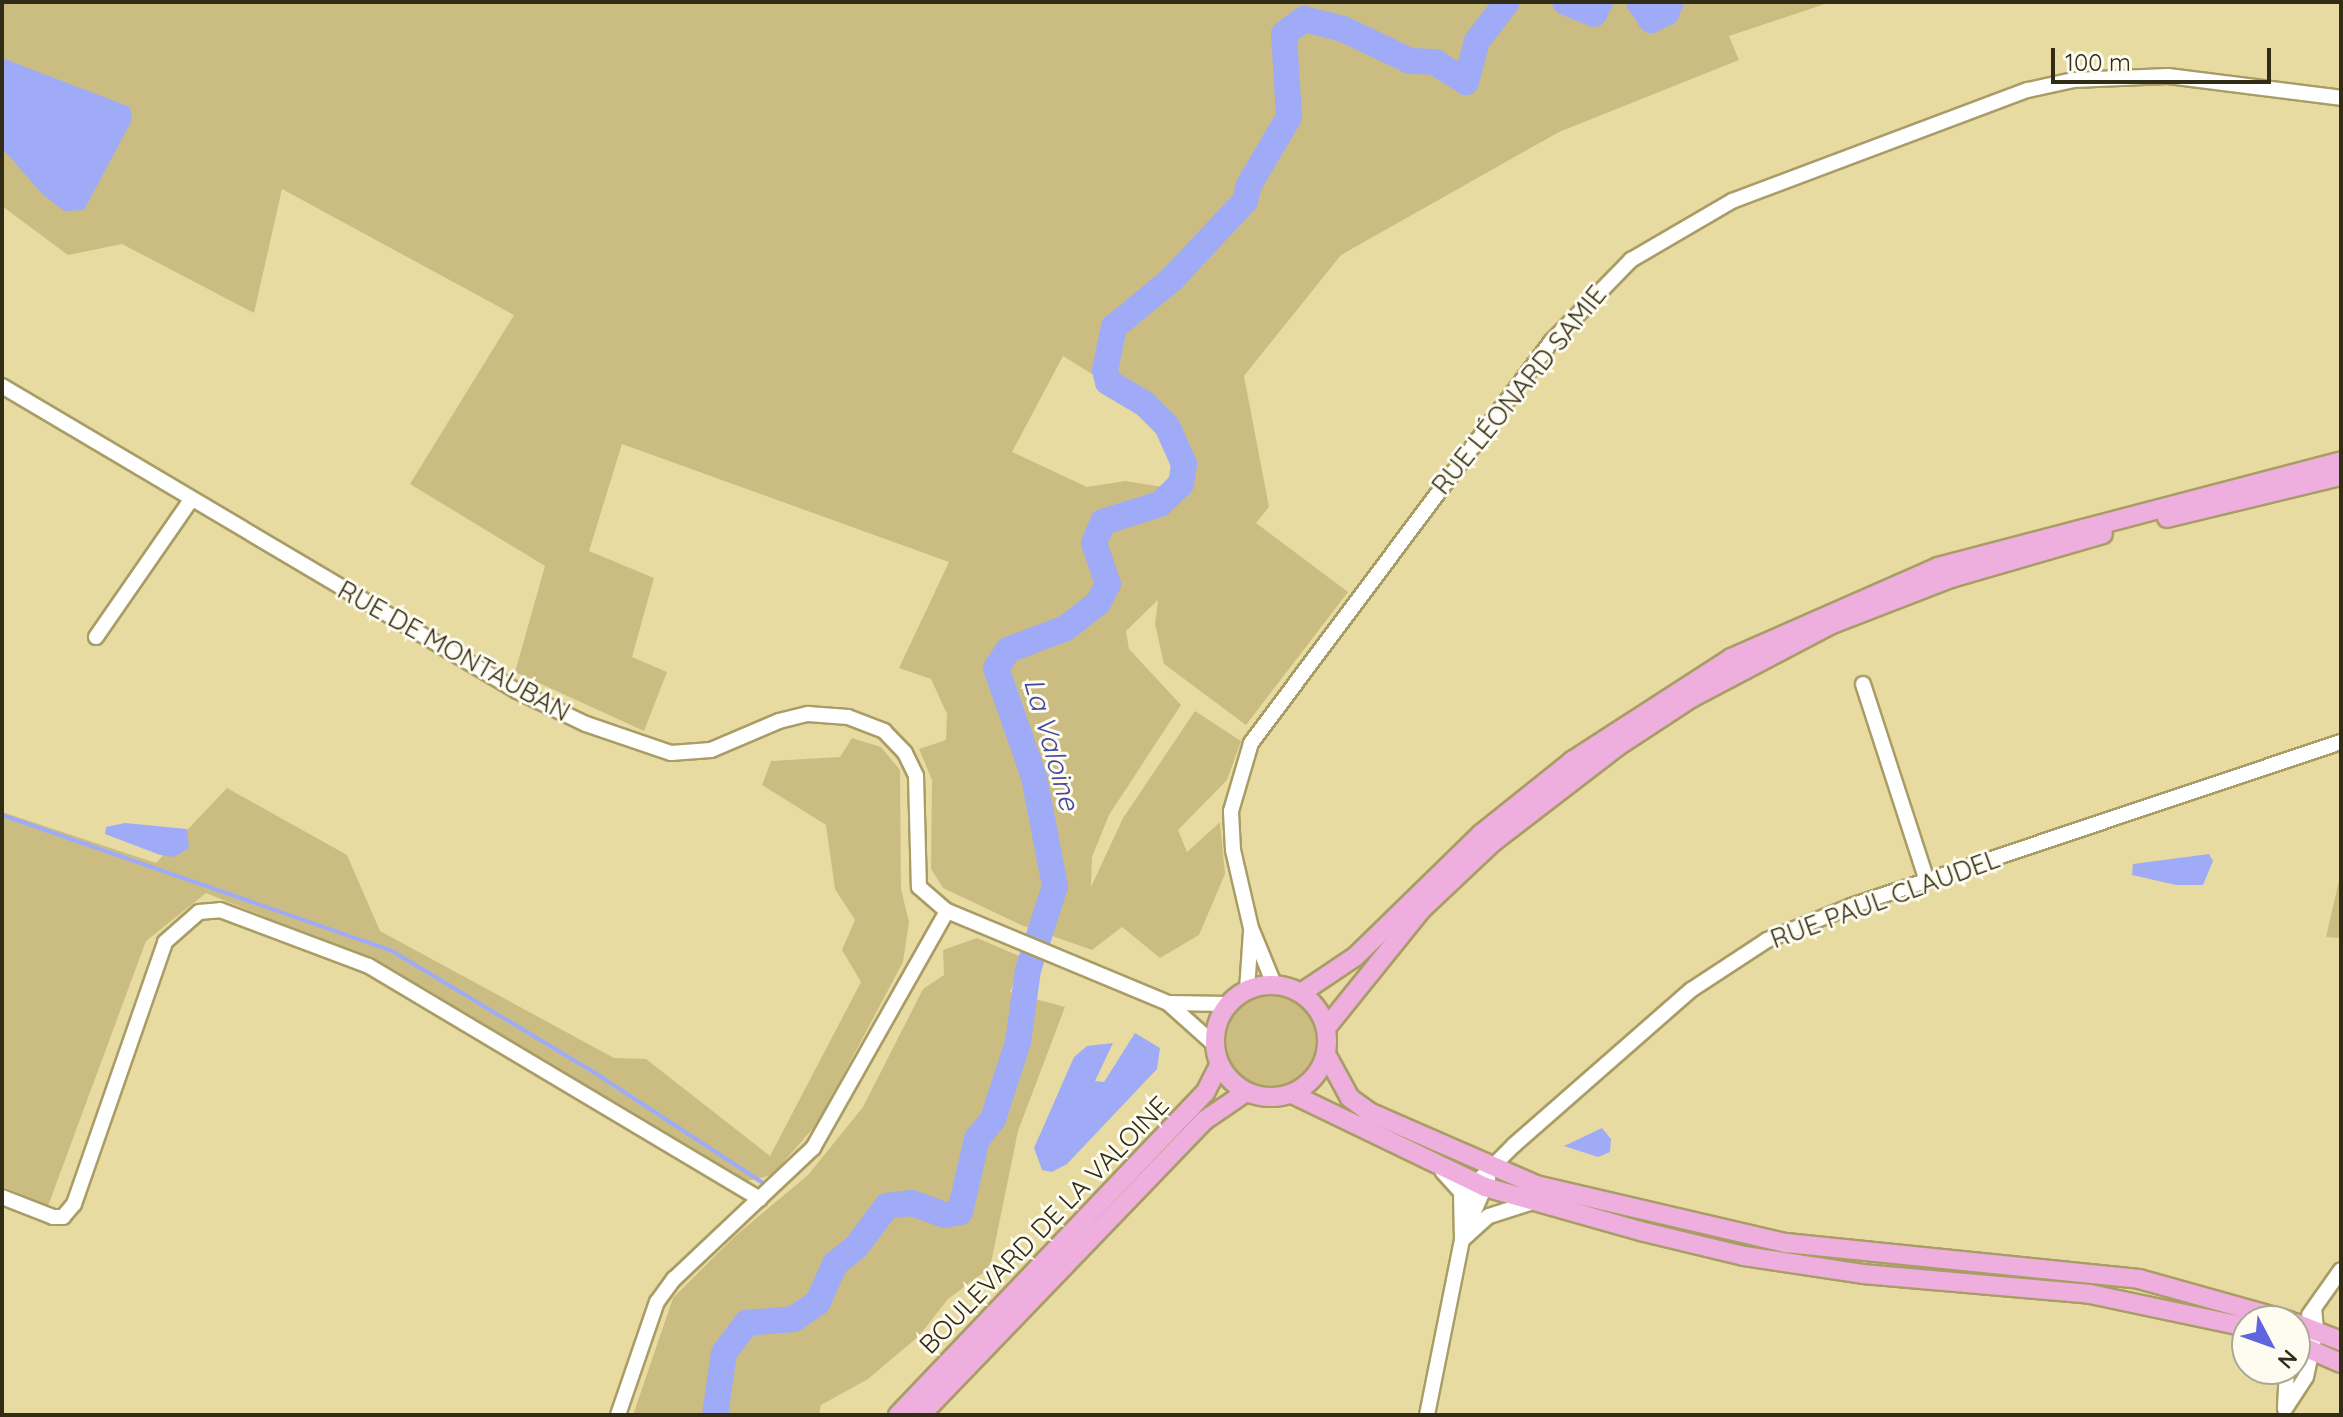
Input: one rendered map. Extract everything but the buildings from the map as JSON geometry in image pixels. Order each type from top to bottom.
[{"type":"main road","points":[[1301,993],[1356,956],[1481,834],[1572,761],[1731,658],[1938,567],[2341,461]]},
{"type":"main road","points":[[1326,1028],[1422,909],[1492,843],[1618,746],[1758,661],[1832,624],[2018,556],[2341,476]]},
{"type":"main road","points":[[1274,984],[1301,993],[1317,1008],[1326,1028],[1326,1054],[1316,1076],[1292,1094],[1265,1098],[1246,1092],[1219,1065],[1215,1045],[1219,1019],[1228,1004],[1247,990],[1274,984]]},
{"type":"main road","points":[[1326,1054],[1350,1098],[1369,1112],[1536,1185],[1786,1243],[2139,1279],[2231,1310]]},
{"type":"main road","name":"BOULEVARD DE LA VALOINE","points":[[898,1415],[1205,1093],[1219,1065]]},
{"type":"main road","name":"BOULEVARD DE LA VALOINE","points":[[921,1415],[1205,1120],[1246,1092]]},
{"type":"main road","points":[[1292,1094],[1481,1185],[1533,1202],[1744,1256],[1863,1274],[2090,1294],[2231,1324]]},
{"type":"main road","points":[[2311,1335],[2341,1341]]},
{"type":"main road","points":[[2311,1341],[2341,1363]]},
{"type":"street","name":"RUE LÉONARD SAMIE","points":[[1251,928],[1233,850],[1231,811],[1251,743],[1551,342],[1631,260],[1732,201],[2028,90],[2073,80],[2168,76],[2341,98]]},
{"type":"street","name":"RUE DE MONTAUBAN","points":[[2,386],[517,691],[647,746],[671,753],[711,750],[779,721],[808,714],[848,717],[884,731],[905,753],[916,776],[919,887],[947,911]]},
{"type":"street","points":[[96,637],[191,500]]},
{"type":"street","points":[[1863,684],[1927,881]]},
{"type":"street","name":"RUE PAUL CLAUDEL","points":[[1481,1185],[1492,1167],[1691,990],[1743,954],[1788,930],[2341,742]]},
{"type":"street","points":[[2,1197],[53,1217],[63,1217],[74,1204],[165,942],[199,912],[220,910],[369,966],[760,1199]]},
{"type":"street","points":[[618,1415],[657,1302],[674,1279],[813,1148],[947,911],[1168,1003],[1215,1045]]},
{"type":"street","points":[[1251,928],[1274,984]]},
{"type":"street","points":[[1247,990],[1251,928]]},
{"type":"street","points":[[1168,1003],[1228,1004]]},
{"type":"street","points":[[1423,1158],[1453,1179],[1463,1211],[1462,1240]]},
{"type":"street","points":[[1463,1211],[1481,1185]]},
{"type":"street","points":[[1427,1415],[1462,1240],[1481,1185]]},
{"type":"street","points":[[1462,1240],[1489,1216],[1533,1202]]},
{"type":"street","points":[[2311,1314],[2341,1270]]},
{"type":"street","points":[[2284,1412],[2286,1385]]},
{"type":"street","points":[[2284,1412],[2301,1385]]},
{"type":"shaded area","points":[[2,2],[1831,2],[1729,36],[1739,60],[1559,132],[1341,255],[1244,376],[1269,507],[1256,523],[1348,592],[1246,725],[1164,664],[1155,624],[1158,600],[1126,631],[1129,649],[1181,705],[1109,815],[1092,857],[1091,887],[1123,818],[1195,711],[1241,741],[1227,780],[1178,830],[1187,852],[1220,822],[1225,874],[1199,935],[1160,958],[1122,927],[1092,950],[1021,925],[943,888],[931,869],[932,780],[919,749],[946,740],[947,714],[931,679],[899,668],[949,562],[622,444],[589,551],[654,578],[632,657],[667,672],[644,731],[515,672],[545,566],[410,484],[514,315],[282,189],[254,313],[122,244],[68,255],[2,206]],"holes":[[[1063,356],[1182,430],[1174,468],[1163,487],[1125,481],[1087,487],[1012,452]]]},
{"type":"shaded area","points":[[852,738],[881,747],[900,770],[901,889],[909,922],[903,962],[817,1124],[772,1175],[747,1181],[387,966],[206,893],[146,941],[48,1206],[2,1186],[2,812],[156,863],[227,788],[347,855],[380,931],[614,1058],[646,1059],[770,1156],[861,982],[842,950],[855,920],[835,889],[826,825],[762,785],[771,761],[840,757]]},
{"type":"shaded area","points":[[2341,872],[2341,938],[2326,937]]},
{"type":"shaded area","points":[[977,938],[1024,958],[1010,992],[1065,1007],[1018,1131],[990,1268],[948,1299],[919,1336],[868,1379],[821,1405],[819,1415],[633,1415],[673,1298],[734,1237],[808,1175],[863,1107],[923,989],[944,975],[943,950]]},
{"type":"shaded area","points":[[1271,992],[1289,996],[1305,1006],[1315,1022],[1319,1040],[1315,1058],[1305,1074],[1289,1084],[1271,1088],[1253,1084],[1237,1074],[1227,1058],[1223,1040],[1227,1022],[1237,1006],[1253,996]]},
{"type":"water","points":[[2,58],[130,107],[132,120],[84,210],[64,211],[43,195],[2,148]]},
{"type":"water","points":[[125,823],[187,829],[189,848],[174,857],[160,855],[105,834],[106,827]]},
{"type":"water","points":[[2209,854],[2213,861],[2203,885],[2176,885],[2132,875],[2133,864]]},
{"type":"water","points":[[1135,1033],[1160,1048],[1157,1069],[1067,1164],[1052,1172],[1042,1170],[1034,1148],[1074,1057],[1087,1046],[1113,1043],[1095,1081],[1104,1082]]},
{"type":"water","points":[[1602,1128],[1611,1139],[1610,1152],[1598,1157],[1564,1146]]},
{"type":"waterway","name":"La Valoine","points":[[715,1415],[724,1353],[747,1323],[794,1319],[818,1302],[835,1264],[856,1247],[887,1206],[912,1203],[945,1215],[960,1212],[977,1139],[993,1119],[1018,1042],[1028,970],[1055,886],[1034,777],[996,668],[1008,650],[1066,628],[1098,603],[1108,584],[1094,543],[1103,522],[1160,504],[1181,484],[1184,464],[1167,426],[1145,404],[1108,382],[1105,370],[1114,327],[1172,279],[1245,201],[1249,185],[1289,117],[1284,34],[1304,19],[1343,29],[1410,61],[1435,62],[1466,82],[1477,41],[1507,2]]},
{"type":"waterway","name":"La Valoine","points":[[1565,2],[1594,14],[1600,2]]},
{"type":"waterway","name":"La Valoine","points":[[1639,2],[1651,20],[1666,13],[1671,2]]},
{"type":"waterway","points":[[2,815],[392,951],[592,1071],[763,1183]]}]
